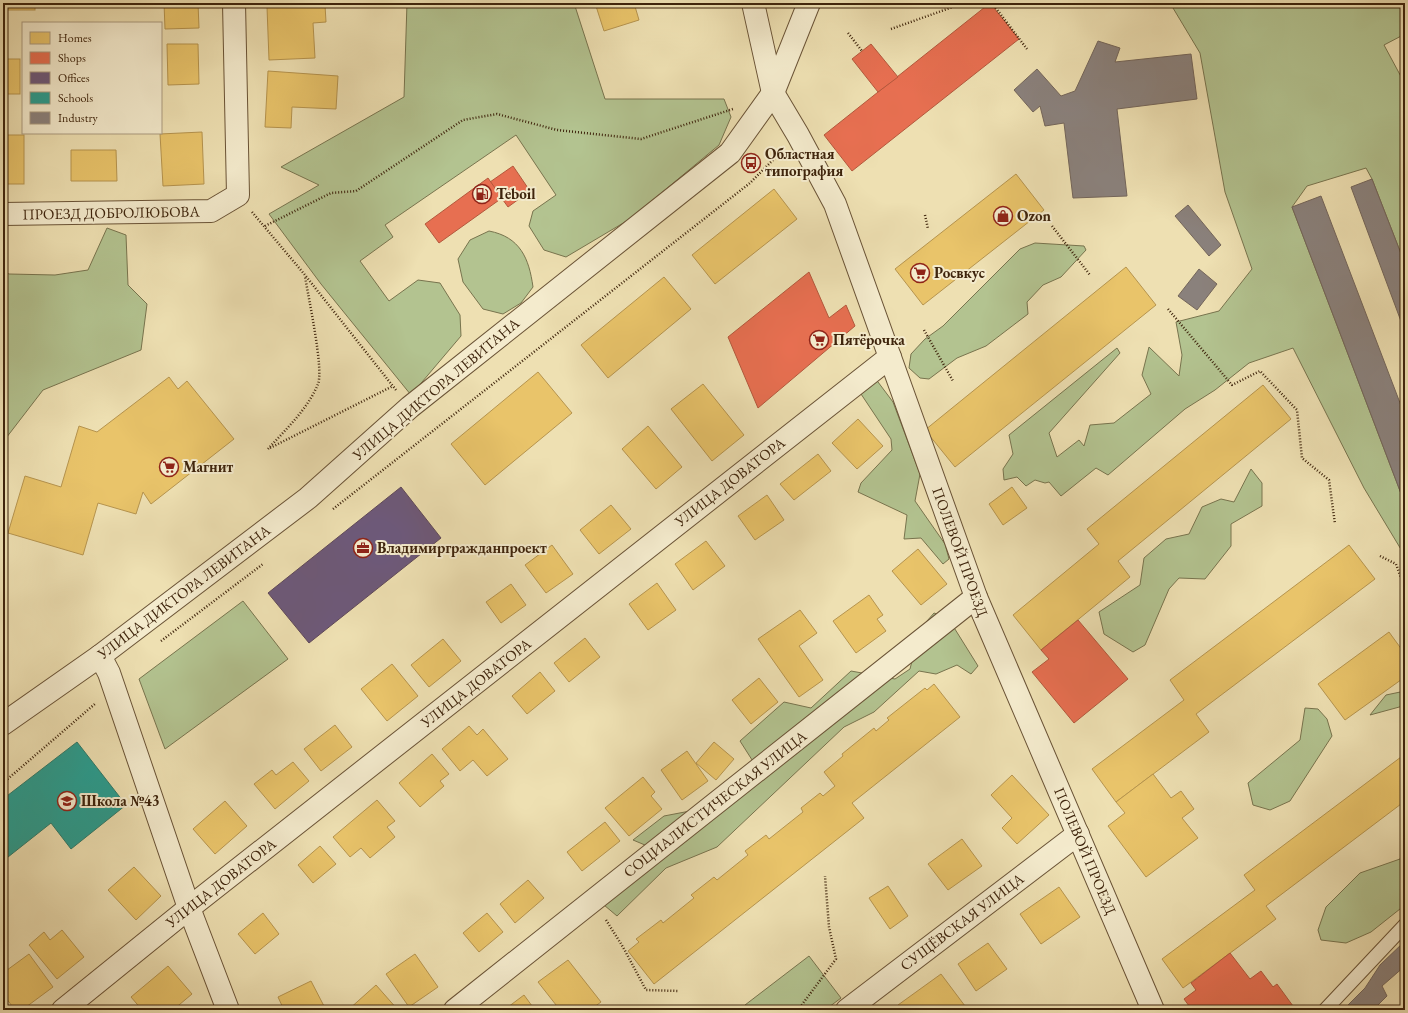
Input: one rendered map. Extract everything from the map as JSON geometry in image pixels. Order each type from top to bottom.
[{"type":"street","points":[[234,3],[238,195]]},
{"type":"street","name":"ПОЛЕВОЙ ПРОЕЗД","points":[[753,3],[773,93],[798,135],[835,204],[976,597],[1153,1010]]},
{"type":"street","name":"УЛИЦА ДИКТОРА ЛЕВИТАНА","points":[[3,724],[100,656],[308,498],[416,403],[730,153],[773,93],[809,3]]},
{"type":"street","name":"ПРОЕЗД ДОБРОЛЮБОВА","points":[[3,214],[211,211],[238,195]]},
{"type":"street","name":"УЛИЦА ДОВАТОРА","points":[[62,1010],[189,908],[890,357]]},
{"type":"street","name":"СОЦИАЛИСТИЧЕСКАЯ УЛИЦА","points":[[455,1010],[976,597]]},
{"type":"street","points":[[100,656],[109,673],[189,908],[228,1010]]},
{"type":"street","name":"СУЩЁВСКАЯ УЛИЦА","points":[[847,1010],[1078,834]]},
{"type":"lane","points":[[1325,1010],[1405,925]]},
{"type":"path","points":[[891,29],[964,3]]},
{"type":"path","points":[[992,3],[1027,49]]},
{"type":"path","points":[[848,33],[862,51]]},
{"type":"path","points":[[265,226],[330,193],[356,191],[463,120],[497,114],[556,130],[641,139],[738,106]]},
{"type":"path","points":[[331,511],[750,183],[798,135]]},
{"type":"path","points":[[238,195],[305,275],[385,376]]},
{"type":"path","points":[[925,215],[928,229]]},
{"type":"path","points":[[1052,226],[1090,275]]},
{"type":"path","points":[[305,275],[320,365],[319,384],[301,413],[268,449],[393,386]]},
{"type":"path","points":[[1168,309],[1232,385],[1260,371],[1297,410],[1302,458],[1329,480],[1335,524]]},
{"type":"path","points":[[924,330],[952,381]]},
{"type":"path","points":[[1380,556],[1396,564],[1405,589]]},
{"type":"path","points":[[155,645],[181,628],[268,560]]},
{"type":"path","points":[[3,783],[96,703],[93,697]]},
{"type":"path","points":[[798,1010],[836,958],[829,927],[825,876]]},
{"type":"path","points":[[583,908],[603,916],[623,947],[646,990],[679,991]]},
{"type":"green space","points":[[407,3],[574,3],[605,99],[724,99],[731,117],[719,145],[630,219],[566,257],[544,250],[529,226],[533,211],[556,195],[516,135],[385,225],[393,237],[360,261],[389,301],[418,280],[440,283],[460,315],[461,336],[411,395],[321,284],[269,214],[319,185],[281,167],[404,97]]},
{"type":"green space","points":[[1170,3],[1405,3],[1405,34],[1384,45],[1405,84],[1405,264],[1372,179],[1366,168],[1307,186],[1292,207],[1405,504],[1405,556],[1364,488],[1293,348],[1249,363],[1215,390],[1185,409],[1108,475],[1096,468],[1061,496],[1049,482],[1045,483],[1035,480],[1026,486],[1017,477],[1004,480],[1003,469],[1013,454],[1009,435],[1117,348],[1120,353],[1049,433],[1057,457],[1079,440],[1084,446],[1090,425],[1114,423],[1151,394],[1142,375],[1149,347],[1179,376],[1182,355],[1176,322],[1219,311],[1252,269],[1225,192],[1200,53]]},
{"type":"green space","points":[[107,228],[126,235],[128,285],[147,304],[141,350],[43,390],[3,442],[3,271],[9,274],[55,275],[88,270]]},
{"type":"green space","points":[[489,231],[508,238],[521,250],[529,267],[533,287],[521,303],[503,314],[483,309],[463,282],[458,259],[470,240]]},
{"type":"green space","points":[[1035,243],[1084,246],[1086,250],[1061,277],[1043,285],[1027,302],[1028,314],[986,346],[957,358],[929,379],[920,378],[909,368],[911,354],[925,339],[943,326],[1020,249]]},
{"type":"green space","points":[[875,378],[893,402],[920,474],[915,501],[945,544],[949,559],[943,564],[921,538],[904,539],[907,515],[858,492],[861,483],[892,450],[891,439],[861,394]]},
{"type":"green space","points":[[1251,469],[1262,483],[1262,506],[1231,524],[1231,546],[1205,579],[1179,578],[1169,589],[1145,645],[1133,652],[1104,634],[1099,612],[1140,585],[1144,558],[1166,539],[1189,534],[1202,507],[1221,499],[1234,502]]},
{"type":"green space","points":[[243,601],[288,659],[165,749],[139,679]]},
{"type":"green space","points":[[934,613],[948,618],[978,666],[971,674],[957,665],[936,674],[919,671],[874,712],[844,727],[717,847],[666,868],[617,916],[604,905],[664,853],[633,840],[664,816],[690,811],[754,763],[740,741],[784,702],[811,708],[851,671],[895,679],[910,669],[920,629]]},
{"type":"green space","points":[[1405,691],[1405,703],[1403,706],[1370,715],[1386,695]]},
{"type":"green space","points":[[1305,708],[1318,709],[1327,719],[1332,736],[1290,801],[1270,810],[1253,805],[1248,783],[1300,740]]},
{"type":"green space","points":[[1405,849],[1405,905],[1371,932],[1346,943],[1321,940],[1318,930],[1326,907],[1360,873],[1400,859]]},
{"type":"green space","points":[[809,956],[841,998],[825,1010],[748,1010],[745,1005]]},
{"type":"building: Homes","points":[[3,3],[35,3],[35,10],[3,10]]},
{"type":"building: Homes","points":[[164,3],[198,3],[199,28],[165,29]]},
{"type":"building: Homes","points":[[595,3],[634,3],[639,20],[604,31]]},
{"type":"building: Homes","points":[[325,5],[326,22],[313,23],[315,58],[269,60],[267,7]]},
{"type":"building: Homes","points":[[167,44],[198,44],[199,84],[168,85]]},
{"type":"building: Homes","points":[[3,59],[20,59],[20,94],[3,94]]},
{"type":"building: Homes","points":[[268,71],[338,76],[336,109],[292,107],[291,128],[265,127]]},
{"type":"building: Homes","points":[[202,132],[204,184],[163,186],[160,134]]},
{"type":"building: Homes","points":[[3,135],[24,135],[24,184],[3,184]]},
{"type":"building: Homes","points":[[71,150],[116,150],[117,181],[71,181]]},
{"type":"building: Homes","points":[[1016,174],[1044,210],[923,305],[895,269]]},
{"type":"building: Homes","points":[[774,189],[797,219],[715,284],[692,255]]},
{"type":"building: Homes","points":[[1126,267],[1156,305],[955,467],[925,430]]},
{"type":"building: Homes","points":[[664,277],[691,309],[608,378],[581,345]]},
{"type":"building: Homes","points":[[538,372],[572,413],[485,485],[451,444]]},
{"type":"building: Homes","points":[[169,377],[178,389],[187,381],[234,439],[151,504],[143,492],[136,514],[98,503],[83,555],[8,533],[25,476],[61,487],[79,426],[97,432]]},
{"type":"building: Homes","points":[[703,384],[744,435],[712,461],[671,409]]},
{"type":"building: Homes","points":[[1263,385],[1291,419],[1118,561],[1130,577],[1041,650],[1013,615],[1099,544],[1087,529]]},
{"type":"building: Homes","points":[[858,419],[883,446],[857,469],[832,443]]},
{"type":"building: Homes","points":[[648,426],[682,467],[656,489],[622,449]]},
{"type":"building: Homes","points":[[818,454],[831,471],[794,500],[780,484]]},
{"type":"building: Homes","points":[[1012,487],[1027,508],[1003,525],[989,504]]},
{"type":"building: Homes","points":[[767,495],[784,520],[755,540],[738,516]]},
{"type":"building: Homes","points":[[611,505],[631,529],[599,554],[580,530]]},
{"type":"building: Homes","points":[[706,541],[725,566],[693,590],[675,564]]},
{"type":"building: Homes","points":[[552,545],[573,574],[546,593],[525,565]]},
{"type":"building: Homes","points":[[1349,545],[1375,579],[1196,714],[1209,732],[1116,802],[1092,769],[1184,700],[1170,680]]},
{"type":"building: Homes","points":[[918,549],[947,584],[921,605],[892,571]]},
{"type":"building: Homes","points":[[657,583],[676,610],[648,630],[629,604]]},
{"type":"building: Homes","points":[[511,584],[526,605],[501,623],[486,602]]},
{"type":"building: Homes","points":[[869,595],[883,615],[877,619],[886,631],[856,653],[833,621]]},
{"type":"building: Homes","points":[[800,610],[817,633],[799,646],[823,680],[799,697],[758,639]]},
{"type":"building: Homes","points":[[1389,632],[1405,654],[1405,677],[1345,720],[1318,684]]},
{"type":"building: Homes","points":[[585,638],[600,657],[569,682],[554,663]]},
{"type":"building: Homes","points":[[443,639],[461,661],[429,687],[411,665]]},
{"type":"building: Homes","points":[[392,664],[418,696],[387,721],[361,689]]},
{"type":"building: Homes","points":[[540,672],[555,691],[527,714],[512,696]]},
{"type":"building: Homes","points":[[759,678],[778,702],[751,724],[732,700]]},
{"type":"building: Homes","points":[[934,684],[960,717],[852,803],[864,818],[654,984],[628,951],[639,942],[636,939],[661,920],[663,923],[694,898],[691,895],[714,877],[717,880],[748,855],[745,851],[766,835],[769,839],[803,812],[801,808],[820,793],[823,796],[835,786],[824,772],[843,756],[842,754],[874,728],[876,731],[889,720],[887,718],[925,688],[927,690]]},
{"type":"building: Homes","points":[[335,725],[352,747],[321,771],[304,749]]},
{"type":"building: Homes","points":[[469,726],[477,735],[483,729],[508,759],[487,776],[473,760],[460,771],[442,749]]},
{"type":"building: Homes","points":[[714,742],[734,759],[716,780],[696,763]]},
{"type":"building: Homes","points":[[687,751],[708,781],[682,800],[661,770]]},
{"type":"building: Homes","points":[[432,754],[449,774],[440,781],[444,786],[420,807],[399,783]]},
{"type":"building: Homes","points":[[1405,754],[1405,801],[1266,906],[1276,919],[1183,988],[1162,959],[1255,890],[1244,875]]},
{"type":"building: Homes","points":[[293,762],[309,781],[275,809],[254,784],[272,770],[276,775]]},
{"type":"building: Homes","points":[[1153,774],[1171,798],[1181,791],[1194,809],[1182,818],[1198,838],[1146,877],[1108,826],[1125,813],[1116,802]]},
{"type":"building: Homes","points":[[1012,775],[1049,815],[1017,844],[1002,828],[1012,818],[991,795]]},
{"type":"building: Homes","points":[[643,777],[655,792],[651,796],[662,809],[629,836],[605,808]]},
{"type":"building: Homes","points":[[377,800],[395,821],[387,827],[395,837],[370,858],[361,848],[350,857],[333,837]]},
{"type":"building: Homes","points":[[225,801],[247,826],[215,854],[193,829]]},
{"type":"building: Homes","points":[[605,822],[620,841],[582,871],[567,852]]},
{"type":"building: Homes","points":[[962,839],[982,866],[948,890],[928,864]]},
{"type":"building: Homes","points":[[320,846],[336,864],[313,883],[298,865]]},
{"type":"building: Homes","points":[[134,867],[161,896],[136,920],[108,890]]},
{"type":"building: Homes","points":[[528,880],[544,898],[515,923],[500,904]]},
{"type":"building: Homes","points":[[888,886],[908,916],[890,929],[869,898]]},
{"type":"building: Homes","points":[[1059,887],[1080,917],[1041,944],[1020,914]]},
{"type":"building: Homes","points":[[263,913],[279,934],[255,954],[238,934]]},
{"type":"building: Homes","points":[[487,913],[503,932],[479,952],[463,933]]},
{"type":"building: Homes","points":[[62,930],[84,957],[57,979],[29,945],[44,932],[50,940]]},
{"type":"building: Homes","points":[[988,943],[1007,969],[976,991],[958,964]]},
{"type":"building: Homes","points":[[29,954],[53,987],[22,1010],[15,1010],[3,994],[3,973]]},
{"type":"building: Homes","points":[[415,954],[438,987],[409,1007],[386,974]]},
{"type":"building: Homes","points":[[568,960],[601,1002],[590,1010],[560,1010],[538,982]]},
{"type":"building: Homes","points":[[168,966],[192,994],[173,1010],[142,1010],[131,997]]},
{"type":"building: Homes","points":[[941,974],[968,1010],[902,1010],[898,1005]]},
{"type":"building: Homes","points":[[311,981],[325,1008],[303,1010],[301,1007],[294,1010],[284,1010],[278,997]]},
{"type":"building: Homes","points":[[376,985],[398,1010],[348,1010]]},
{"type":"building: Homes","points":[[524,995],[535,1010],[504,1010]]},
{"type":"building: Shops","points":[[990,3],[1019,39],[852,171],[824,135]]},
{"type":"building: Shops","points":[[871,44],[898,77],[878,92],[852,59]]},
{"type":"building: Shops","points":[[513,166],[530,191],[508,207],[490,182]]},
{"type":"building: Shops","points":[[488,178],[502,198],[439,243],[425,224]]},
{"type":"building: Shops","points":[[809,272],[829,318],[846,305],[855,326],[758,408],[728,337]]},
{"type":"building: Shops","points":[[1078,620],[1128,679],[1074,723],[1032,672],[1049,659],[1041,650]]},
{"type":"building: Shops","points":[[1230,953],[1250,979],[1261,971],[1273,987],[1277,984],[1293,1006],[1287,1010],[1192,1010],[1184,999],[1196,990],[1191,983]]},
{"type":"building: Offices","points":[[401,487],[441,538],[309,643],[268,593]]},
{"type":"building: Schools","points":[[77,742],[126,805],[71,849],[51,823],[3,861],[3,799]]},
{"type":"building: Industry","points":[[1098,41],[1120,48],[1115,62],[1191,54],[1197,99],[1117,109],[1127,196],[1073,198],[1064,123],[1045,126],[1040,106],[1033,112],[1014,90],[1037,69],[1061,96],[1075,91]]},
{"type":"building: Industry","points":[[1372,179],[1405,264],[1405,332],[1351,187]]},
{"type":"building: Industry","points":[[1321,196],[1405,416],[1405,504],[1292,207]]},
{"type":"building: Industry","points":[[1188,205],[1221,245],[1209,256],[1175,216]]},
{"type":"building: Industry","points":[[1199,269],[1217,284],[1197,310],[1178,296]]},
{"type":"building: Industry","points":[[1405,941],[1405,966],[1382,986],[1387,996],[1373,1010],[1343,1010],[1365,988],[1380,965]]},
{"type":"place","name":"Областная типография","points":[[751,163]]},
{"type":"place","name":"Teboil","points":[[482,194]]},
{"type":"place","name":"Ozon","points":[[1003,216]]},
{"type":"place","name":"Росвкус","points":[[920,273]]},
{"type":"place","name":"Пятёрочка","points":[[819,340]]},
{"type":"place","name":"Магнит","points":[[169,467]]},
{"type":"place","name":"Владимиргражданпроект","points":[[363,548]]},
{"type":"place","name":"Школа №43","points":[[67,801]]}]
